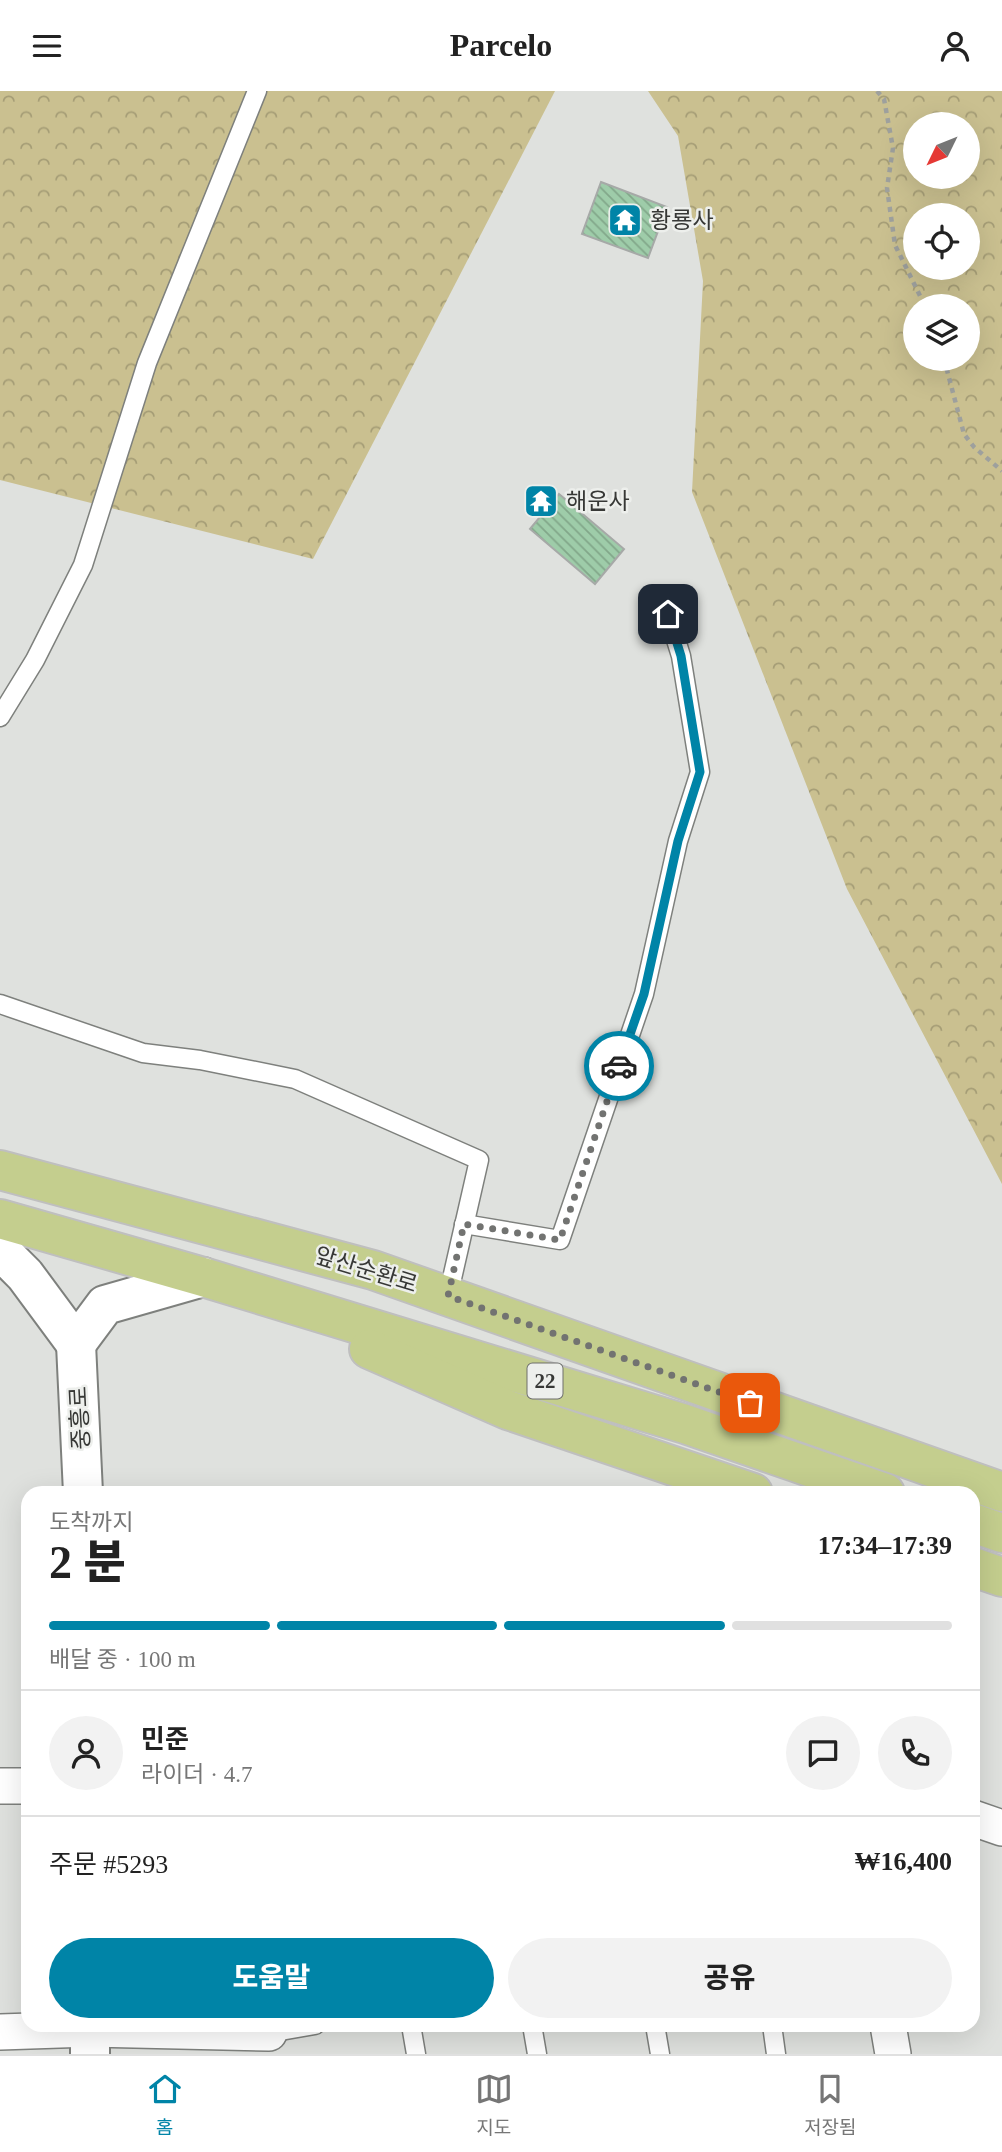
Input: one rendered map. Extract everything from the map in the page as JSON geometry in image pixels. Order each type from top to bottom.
[{"type":"highway","name":"앞산순환로","points":[[0,1170],[373,1270],[1002,1492]]},
{"type":"highway","name":"22","points":[[0,1219],[203,1277],[685,1424],[865,1486]]},
{"type":"highway","name":"22","points":[[203,1277],[508,1410],[732,1486]]},
{"type":"highway","points":[[980,1525],[1002,1533]]},
{"type":"highway","points":[[980,1569],[1002,1577]]},
{"type":"street","points":[[0,1250],[24,1275],[76,1344],[105,1305],[203,1277]]},
{"type":"street","name":"중흥로","points":[[76,1344],[83,1486]]},
{"type":"street","points":[[0,1786],[21,1787]]},
{"type":"street","points":[[980,1820],[1002,1828]]},
{"type":"street","points":[[0,2032],[90,2036],[269,2037]]},
{"type":"street","points":[[889,2032],[893,2054]]},
{"type":"lane","points":[[0,717],[35,660],[83,565],[147,363],[257,91]]},
{"type":"lane","points":[[464,1224],[560,1240],[644,994],[678,841],[700,772],[681,656],[668,614]]},
{"type":"lane","points":[[0,1004],[144,1053],[200,1060],[295,1079],[479,1160],[448,1296]]},
{"type":"lane","points":[[269,2037],[288,2032]]},
{"type":"lane","points":[[412,2032],[416,2054]]},
{"type":"lane","points":[[532,2032],[537,2054]]},
{"type":"lane","points":[[656,2032],[660,2054]]},
{"type":"lane","points":[[773,2032],[776,2054]]},
{"type":"path","points":[[877,91],[884,99],[893,148],[887,188],[895,245],[919,294]]},
{"type":"path","points":[[947,371],[964,434],[974,447],[1002,471]]},
{"type":"green space","points":[[0,91],[555,91],[313,559],[0,480]]},
{"type":"green space","points":[[648,91],[1002,91],[1002,1184],[847,889],[692,492],[703,281],[678,136]]},
{"type":"building","name":"황룡사","points":[[601,182],[667,207],[648,258],[582,234]]},
{"type":"building","points":[[559,494],[624,549],[595,584],[530,529]]},
{"type":"way so far","points":[[619,1066],[560,1240],[464,1224],[448,1296],[750,1403]]},
{"type":"place","name":"황룡사","points":[[625,220]]},
{"type":"place","name":"해운사","points":[[541,501]]},
{"type":"route","points":[[619,1066],[644,994],[678,841],[700,772],[681,656],[668,614]]}]
